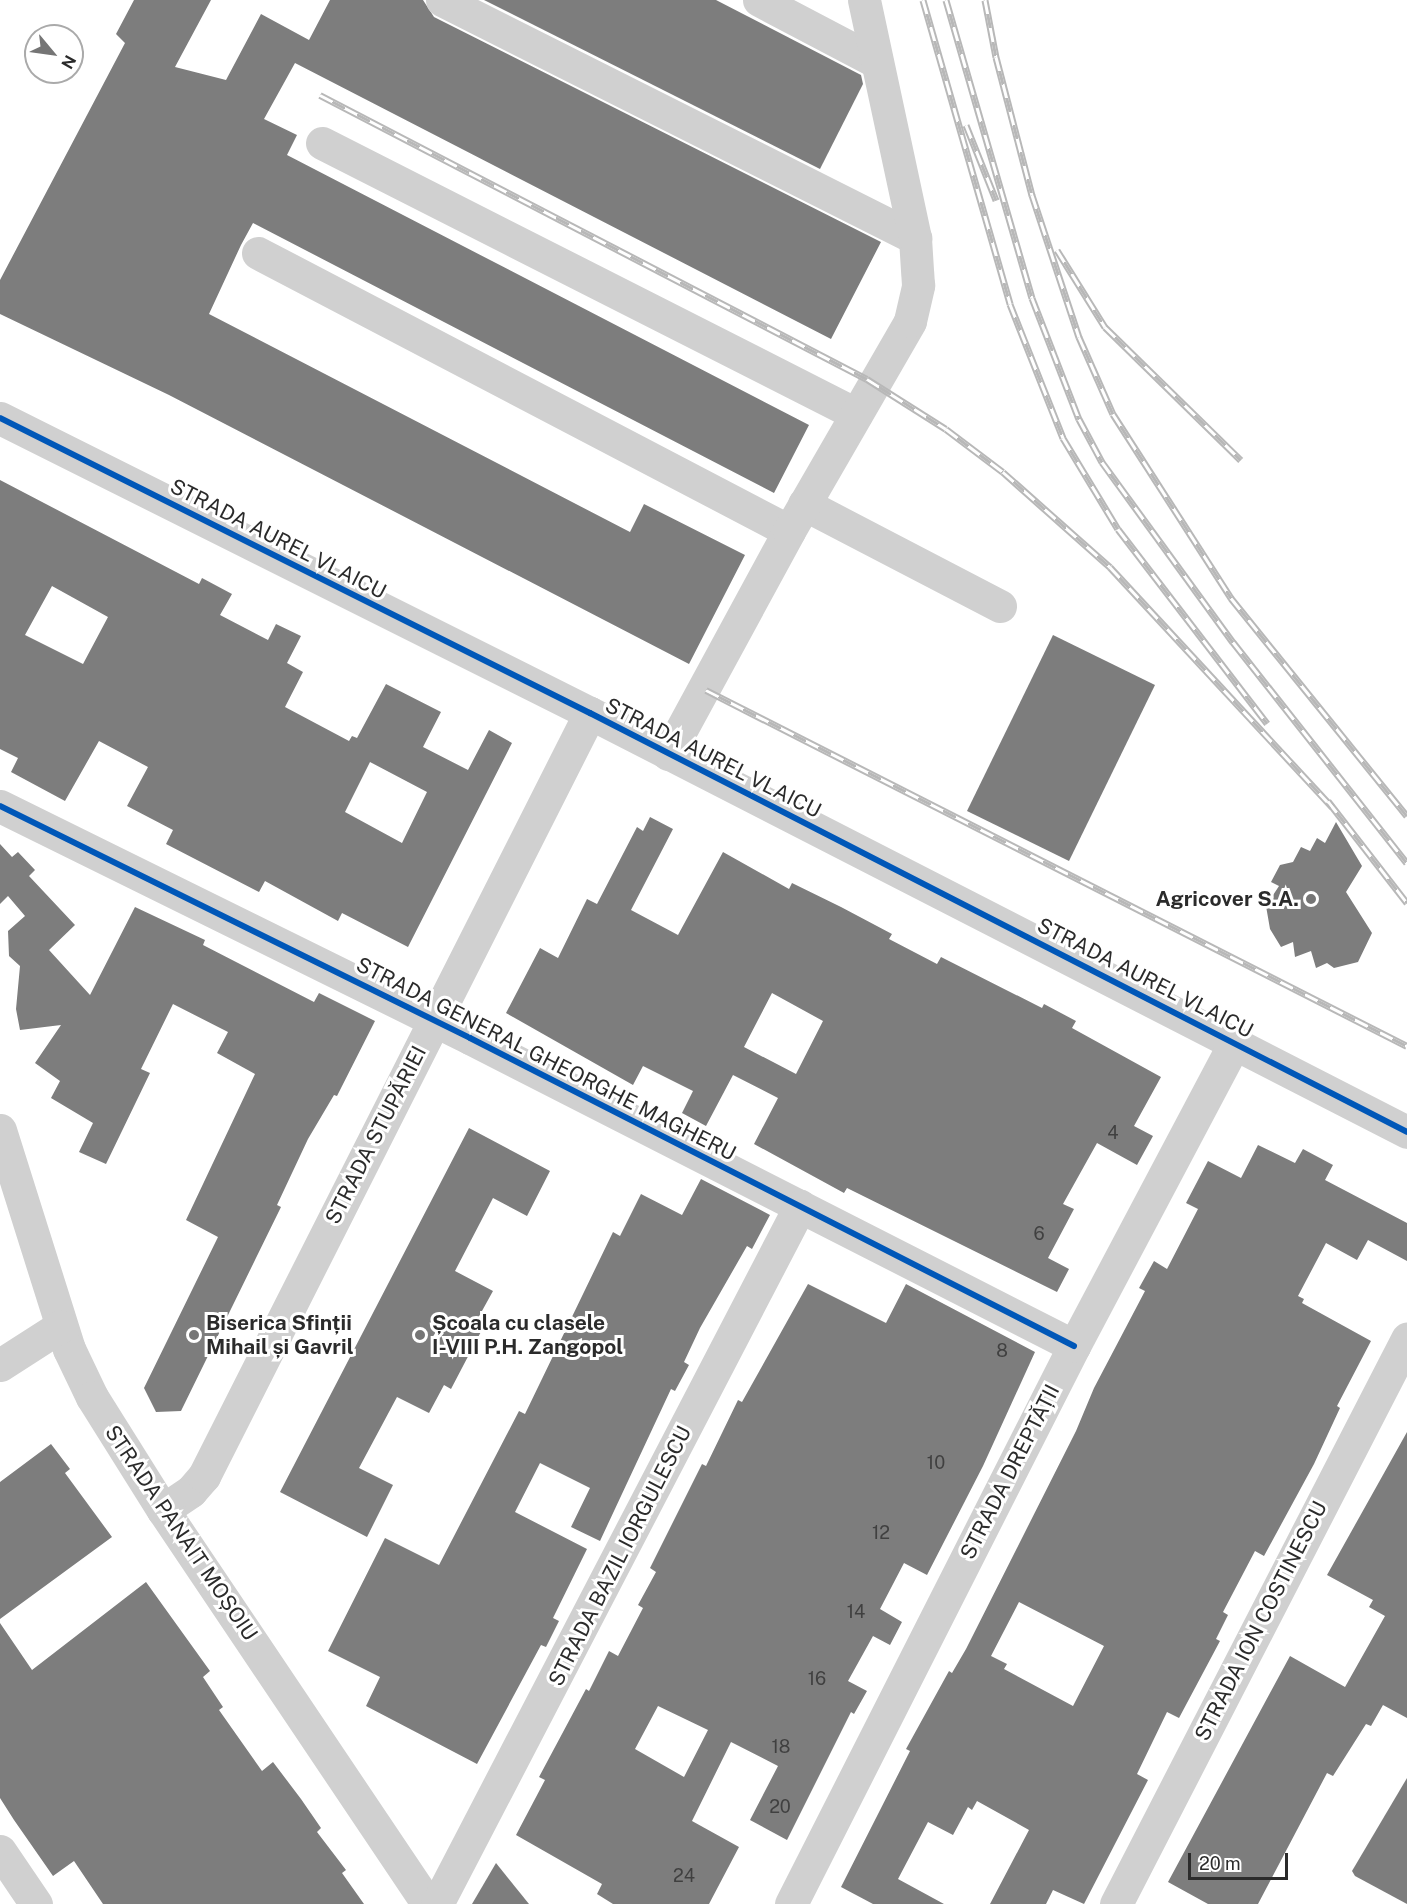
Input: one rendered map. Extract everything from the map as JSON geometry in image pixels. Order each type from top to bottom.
[{"type":"street","points":[[442,0],[915,238]]},
{"type":"street","points":[[759,0],[877,62]]},
{"type":"street","points":[[668,754],[796,518],[856,414],[894,355],[910,321],[918,285],[915,238],[864,0]]},
{"type":"street","points":[[322,143],[856,414]]},
{"type":"street","points":[[258,253],[796,518],[1000,606]]},
{"type":"street","name":"STRADA AUREL VLAICU","points":[[0,418],[590,713],[1407,1132]]},
{"type":"street","name":"STRADA STUPĂRIEI","points":[[163,1510],[192,1491],[204,1476],[590,713]]},
{"type":"street","name":"STRADA GENERAL GHEORGHE MAGHERU","points":[[0,806],[434,1020],[1074,1346]]},
{"type":"street","name":"STRADA DREPTĂȚII","points":[[791,1904],[1074,1346],[1235,1042]]},
{"type":"street","name":"STRADA PANAIT MOȘOIU","points":[[0,1130],[62,1326],[92,1397],[163,1510],[428,1904]]},
{"type":"street","name":"STRADA BAZIL IORGULESCU","points":[[437,1904],[800,1206]]},
{"type":"street","points":[[0,1365],[62,1326]]},
{"type":"street","name":"STRADA ION COSTINESCU","points":[[1116,1904],[1407,1339]]},
{"type":"street","points":[[0,1851],[36,1904]]},
{"type":"building","points":[[134,0],[211,0],[175,67],[226,80],[261,14],[309,40],[330,0],[423,0],[434,17],[881,242],[831,339],[295,63],[264,119],[297,135],[287,155],[809,425],[774,493],[253,223],[241,245],[209,314],[630,532],[644,504],[745,555],[689,664],[169,395],[0,314],[0,280],[125,43],[116,34]]},
{"type":"building","points":[[484,0],[716,0],[861,75],[863,84],[820,169]]},
{"type":"building","points":[[0,480],[199,584],[202,578],[232,594],[220,615],[268,640],[276,624],[301,636],[287,663],[303,672],[285,707],[349,741],[352,736],[357,738],[386,684],[441,712],[423,747],[468,770],[489,730],[512,743],[408,947],[342,913],[338,921],[265,881],[259,892],[166,844],[173,830],[127,806],[148,767],[99,741],[65,801],[11,772],[18,758],[0,749]],"holes":[[[52,586],[108,617],[83,664],[25,635]],[[370,762],[427,792],[402,843],[345,812]]]},
{"type":"building","points":[[1053,635],[1155,685],[1069,861],[967,811]]},
{"type":"building","points":[[650,817],[673,829],[631,910],[678,935],[723,852],[789,889],[792,883],[841,907],[892,934],[889,939],[937,964],[941,957],[1042,1008],[1044,1004],[1076,1021],[1072,1028],[1161,1077],[1134,1126],[1153,1136],[1137,1165],[1097,1143],[1063,1204],[1074,1209],[1048,1258],[1069,1269],[1057,1292],[847,1188],[844,1193],[754,1144],[778,1098],[733,1075],[706,1126],[682,1113],[693,1091],[643,1066],[633,1085],[506,1013],[540,948],[558,958],[587,899],[597,904],[637,827],[643,831]],"holes":[[[772,993],[823,1021],[796,1074],[744,1047]]]},
{"type":"building","name":"Agricover S.A.","points":[[1336,822],[1362,866],[1346,892],[1372,933],[1358,962],[1334,968],[1327,963],[1316,968],[1311,951],[1295,957],[1293,942],[1281,947],[1270,929],[1266,906],[1279,886],[1271,882],[1280,865],[1293,862],[1301,847],[1310,851],[1317,838],[1325,843]]},
{"type":"building","points":[[0,844],[12,857],[18,852],[35,870],[29,876],[75,925],[49,950],[90,995],[135,907],[205,940],[203,945],[314,1002],[319,993],[375,1021],[337,1096],[334,1095],[308,1139],[277,1205],[281,1207],[181,1411],[156,1412],[144,1388],[218,1237],[186,1220],[255,1074],[217,1053],[228,1032],[173,1004],[141,1069],[150,1073],[106,1164],[79,1152],[93,1123],[51,1098],[60,1081],[35,1063],[61,1025],[20,1030],[16,1009],[20,966],[9,956],[8,931],[25,916],[8,896],[0,904]]},
{"type":"building","name":"Școala cu clasele I-VIII P.H. Zangopol","points":[[469,1128],[550,1171],[527,1216],[493,1198],[455,1271],[493,1291],[477,1320],[485,1324],[451,1389],[444,1385],[429,1413],[397,1397],[359,1468],[393,1485],[367,1537],[280,1492]]},
{"type":"building","points":[[1258,1145],[1295,1163],[1303,1149],[1333,1165],[1325,1180],[1407,1223],[1407,1261],[1368,1240],[1357,1260],[1326,1243],[1298,1296],[1304,1299],[1302,1303],[1371,1341],[1337,1406],[1340,1408],[1314,1464],[1264,1556],[1255,1551],[1223,1612],[1228,1615],[1216,1639],[1220,1641],[1179,1718],[1167,1712],[1137,1774],[1148,1780],[1084,1904],[1053,1890],[1046,1904],[990,1904],[1029,1830],[977,1801],[972,1810],[968,1807],[953,1835],[928,1822],[898,1879],[944,1904],[873,1904],[841,1887],[910,1751],[906,1749],[949,1671],[952,1673],[966,1649],[1076,1431],[1094,1388],[1145,1291],[1139,1288],[1154,1261],[1167,1269],[1198,1209],[1186,1203],[1208,1161],[1241,1178]],"holes":[[[1019,1602],[1104,1646],[1073,1706],[1004,1669],[1007,1664],[991,1656]]]},
{"type":"building","points":[[701,1179],[770,1215],[752,1249],[747,1246],[700,1328],[684,1362],[689,1365],[675,1391],[671,1389],[600,1541],[571,1527],[590,1488],[540,1463],[515,1512],[587,1549],[553,1618],[559,1621],[546,1647],[541,1645],[477,1764],[366,1706],[380,1677],[328,1651],[385,1538],[439,1565],[519,1411],[525,1414],[613,1232],[620,1236],[641,1194],[682,1215]]},
{"type":"building","points":[[808,1284],[886,1323],[906,1284],[1035,1352],[983,1466],[927,1575],[904,1563],[880,1609],[902,1622],[890,1645],[873,1636],[848,1681],[867,1691],[854,1714],[851,1712],[787,1840],[750,1820],[778,1766],[731,1742],[692,1821],[739,1847],[709,1904],[613,1904],[597,1894],[602,1884],[516,1835],[545,1780],[539,1777],[586,1689],[589,1691],[609,1651],[618,1656],[643,1608],[638,1605],[656,1572],[650,1568],[702,1464],[706,1466],[738,1400],[742,1402]],"holes":[[[658,1706],[708,1730],[684,1777],[635,1749]]]},
{"type":"building","points":[[1407,1432],[1407,1718],[1383,1705],[1371,1726],[1366,1724],[1333,1776],[1327,1773],[1258,1904],[1208,1904],[1168,1882],[1290,1656],[1345,1687],[1385,1616],[1369,1607],[1373,1600],[1327,1575]]},
{"type":"building","points":[[51,1444],[70,1469],[65,1473],[112,1537],[0,1619],[0,1482]]},
{"type":"building","points":[[146,1582],[210,1671],[203,1677],[223,1707],[219,1710],[262,1771],[273,1762],[301,1799],[321,1828],[317,1832],[346,1870],[342,1873],[364,1904],[103,1904],[74,1861],[53,1876],[14,1820],[0,1798],[0,1623],[32,1670]]},
{"type":"building","points":[[1407,1778],[1407,1904],[1355,1876],[1352,1871]]},
{"type":"building","points":[[496,1863],[529,1904],[472,1904]]},
{"type":"railway","points":[[923,0],[1010,304],[1063,438],[1118,529],[1267,723]]},
{"type":"railway","points":[[946,0],[1032,298],[1079,419],[1102,462],[1233,642],[1407,863]]},
{"type":"railway","points":[[985,0],[996,57],[1032,195],[1079,337],[1113,414],[1231,598],[1407,816]]},
{"type":"railway","points":[[320,95],[867,379],[946,429],[1003,472],[1110,567],[1332,807]]},
{"type":"railway","points":[[966,125],[996,200]]},
{"type":"railway","points":[[1057,250],[1105,327],[1241,460]]},
{"type":"railway","points":[[706,690],[1407,1046]]},
{"type":"railway","points":[[1328,801],[1407,903]]},
{"type":"cycle path","points":[[0,418],[590,713],[1407,1132]]},
{"type":"cycle path","points":[[0,806],[470,1038],[1074,1346]]},
{"type":"place","name":"Agricover S.A.","points":[[1311,899]]},
{"type":"place","name":"Biserica Sfinții Mihail și Gavril","points":[[194,1335]]},
{"type":"place","name":"Școala cu clasele I-VIII P.H. Zangopol","points":[[420,1335]]}]
